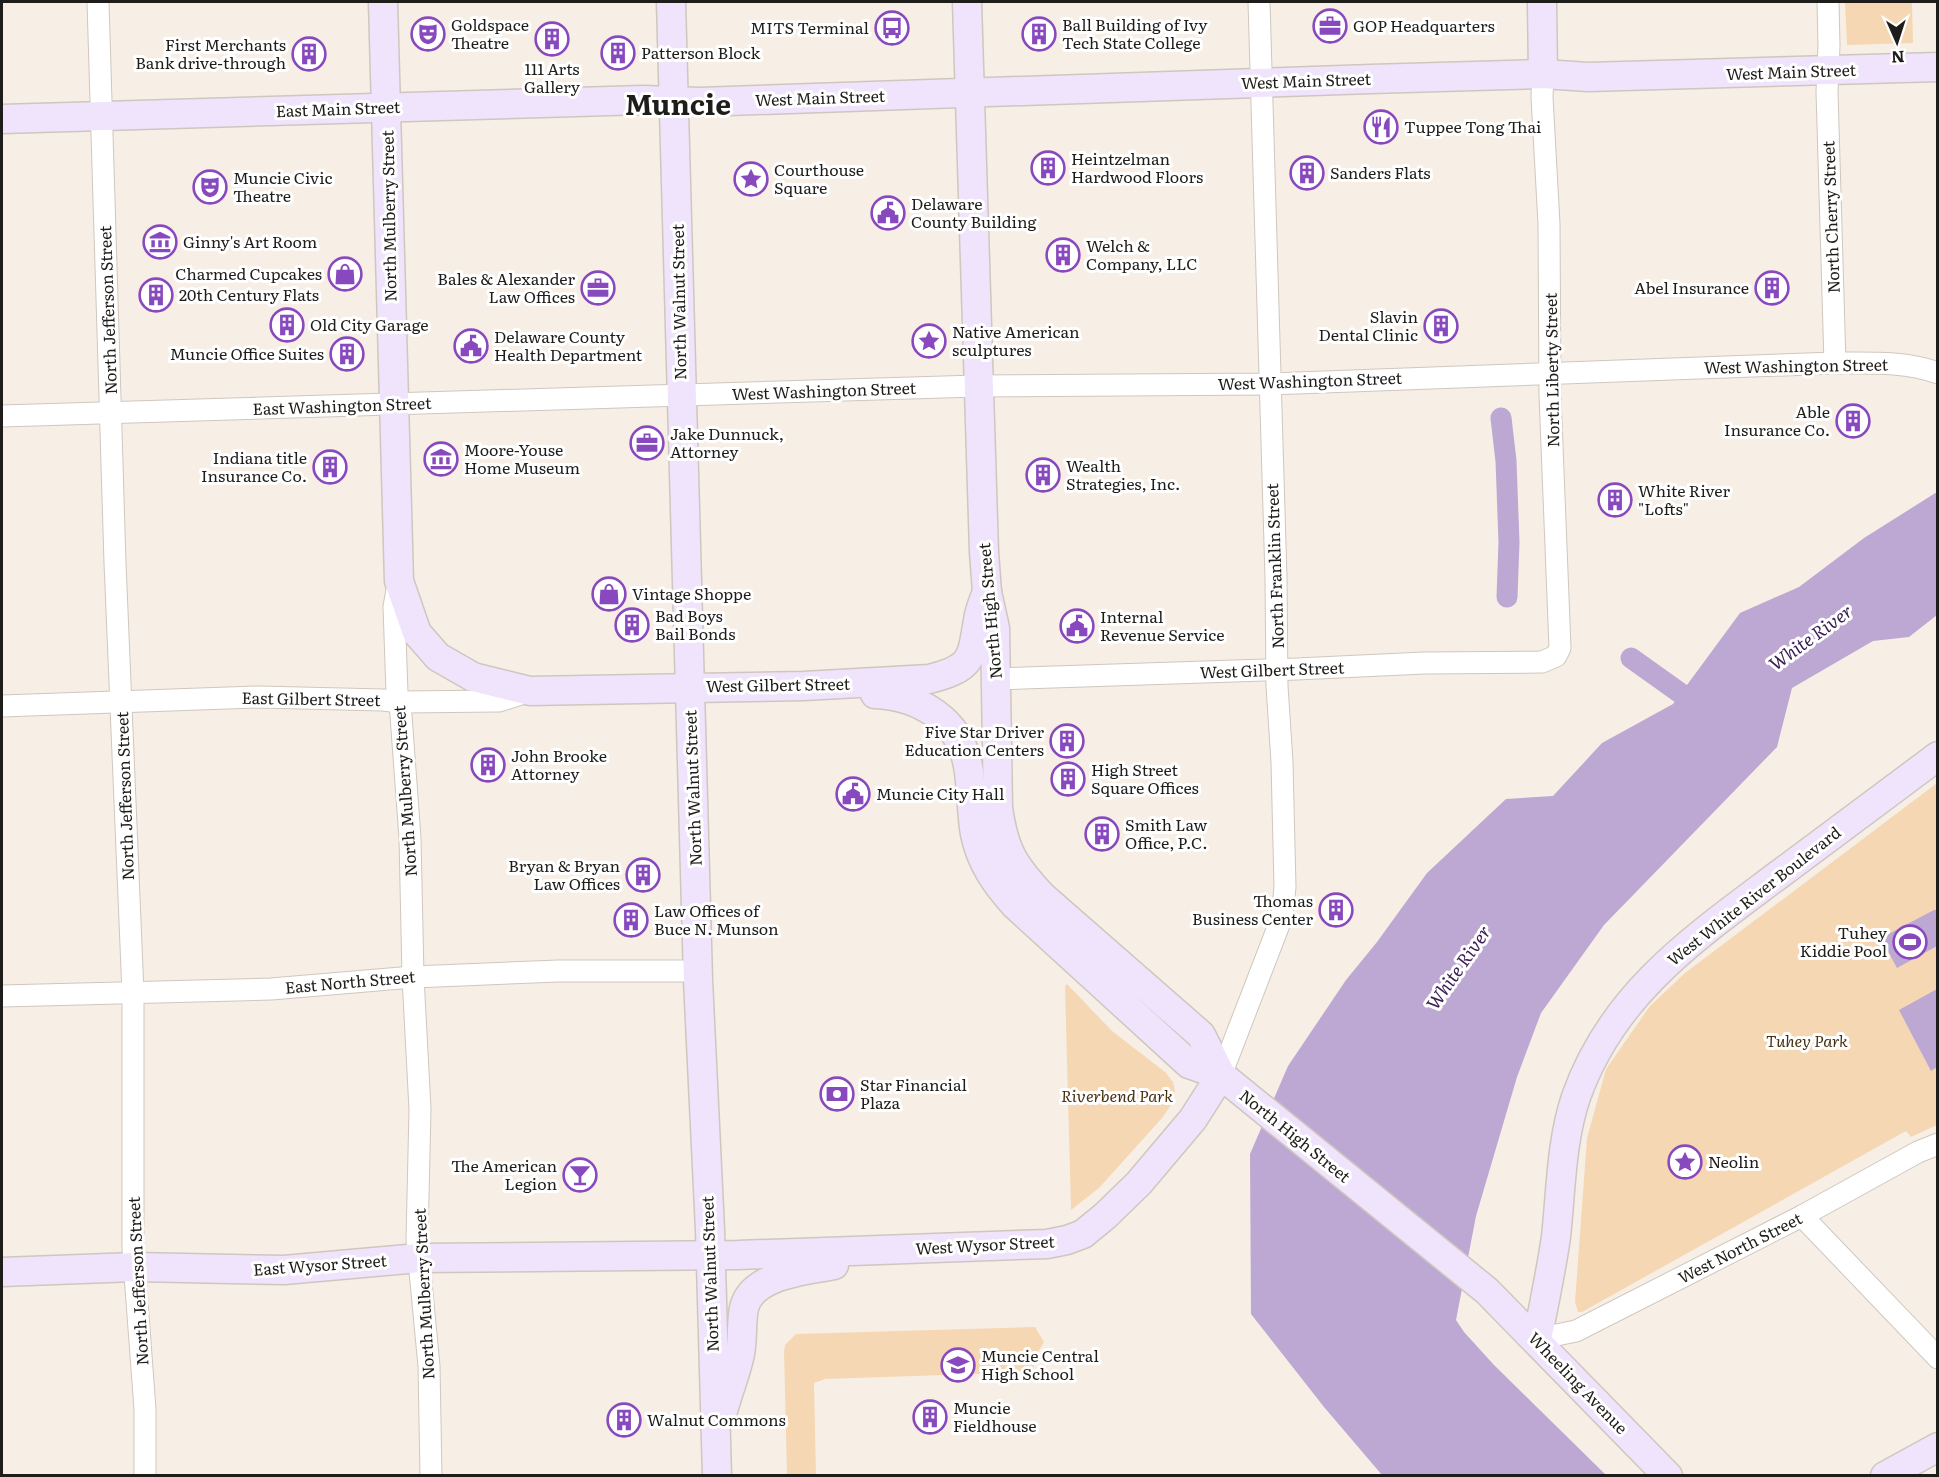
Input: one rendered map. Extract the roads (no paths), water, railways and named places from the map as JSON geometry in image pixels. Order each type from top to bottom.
[{"type":"main road","name":"North Mulberry Street","points":[[383,2],[399,581]]},
{"type":"main road","name":"North Walnut Street","points":[[671,2],[698,971],[717,1476]]},
{"type":"main road","name":"North High Street","points":[[967,2],[977,386],[987,592],[994,628],[998,808],[1002,832],[1009,854],[1022,875],[1042,896],[1201,1035],[1221,1075]]},
{"type":"main road","points":[[1542,2],[1544,75]]},
{"type":"main road","name":"West Main Street","points":[[674,100],[700,102],[1261,82],[1544,75],[1588,77],[1938,67]]},
{"type":"main road","name":"East Main Street","points":[[2,119],[674,100]]},
{"type":"main road","points":[[399,581],[417,633],[438,657],[473,677],[530,691]]},
{"type":"main road","name":"West Gilbert Street","points":[[691,687],[804,686],[929,679],[948,674],[966,664],[973,652],[979,615],[987,592]]},
{"type":"main road","name":"North High Street","points":[[804,686],[837,693],[884,694],[911,699],[931,710],[947,723],[964,750],[969,766],[975,835],[986,866],[997,885],[1015,905],[1189,1064],[1221,1075],[1487,1291]]},
{"type":"main road","name":"East Gilbert Street","points":[[530,691],[691,687]]},
{"type":"main road","name":"West White River Boulevard","points":[[1537,1340],[1548,1288],[1564,1159],[1575,1100],[1597,1049],[1629,1001],[1671,960],[1718,921],[1938,756]]},
{"type":"main road","name":"West Wysor Street","points":[[710,1255],[1047,1244],[1067,1240],[1083,1234],[1139,1183],[1193,1119],[1221,1075]]},
{"type":"main road","points":[[715,1436],[740,1353],[744,1309],[747,1299],[754,1290],[774,1278],[836,1265],[890,1249]]},
{"type":"main road","name":"East Wysor Street","points":[[2,1272],[135,1267],[284,1270],[419,1258],[710,1255]]},
{"type":"main road","name":"Wheeling Avenue","points":[[1487,1291],[1668,1476]]},
{"type":"main road","points":[[1885,1476],[1938,1447]]},
{"type":"street","name":"North Jefferson Street","points":[[99,2],[111,413],[133,993],[135,1267],[145,1409],[145,1476]]},
{"type":"street","name":"North Franklin Street","points":[[1221,1075],[1282,917],[1284,902],[1282,762],[1277,670],[1259,2]]},
{"type":"street","name":"North Cherry Street","points":[[1828,2],[1835,363]]},
{"type":"street","name":"North Liberty Street","points":[[1544,75],[1542,98],[1549,224],[1550,394],[1560,648],[1556,656],[1548,660]]},
{"type":"street","name":"West Washington Street","points":[[682,395],[977,386],[1270,384],[1835,363],[1884,363],[1916,367],[1938,373]]},
{"type":"street","name":"East Washington Street","points":[[2,416],[682,395]]},
{"type":"street","name":"North Mulberry Street","points":[[399,581],[394,607],[398,693],[410,838],[413,977],[420,1109],[417,1240],[429,1366],[431,1476]]},
{"type":"street","name":"West Gilbert Street","points":[[996,678],[1548,660]]},
{"type":"street","name":"East Gilbert Street","points":[[2,706],[259,697],[400,702],[500,701],[530,691]]},
{"type":"street","name":"East North Street","points":[[2,996],[271,989],[413,977],[558,971],[698,971]]},
{"type":"street","name":"West North Street","points":[[1537,1340],[1576,1331],[1802,1216],[1917,1152],[1938,1144]]},
{"type":"street","points":[[1802,1216],[1938,1358]]},
{"type":"water","name":"White River","points":[[1937,492],[1937,615],[1909,637],[1873,641],[1792,688],[1777,747],[1604,925],[1541,1013],[1517,1077],[1476,1216],[1456,1320],[1494,1365],[1606,1475],[1382,1475],[1324,1407],[1251,1314],[1250,1154],[1288,1066],[1346,980],[1427,873],[1506,799],[1553,796],[1602,743],[1673,704],[1740,613],[1799,587],[1864,538]]},
{"type":"water","name":"Tuhey Kiddie Pool","points":[[1937,910],[1937,946],[1897,968],[1881,938]]},
{"type":"water","points":[[1937,989],[1938,1060],[1936,1061],[1937,1067],[1931,1071],[1899,1010]]},
{"type":"waterway","points":[[1501,418],[1506,461],[1509,542],[1507,597]]},
{"type":"waterway","points":[[1631,658],[1704,710]]},
{"type":"place","name":"GOP Headquarters","points":[[1330,26]]},
{"type":"place","name":"MITS Terminal","points":[[892,28]]},
{"type":"place","name":"Goldspace Theatre","points":[[428,34]]},
{"type":"place","name":"Ball Building of Ivy Tech State College","points":[[1039,34]]},
{"type":"place","name":"111 Arts Gallery","points":[[552,39]]},
{"type":"place","name":"Patterson Block","points":[[618,53]]},
{"type":"place","name":"First Merchants Bank drive-through","points":[[309,54]]},
{"type":"place","name":"Tuppee Tong Thai","points":[[1381,127]]},
{"type":"place","name":"Heintzelman Hardwood Floors","points":[[1048,168]]},
{"type":"place","name":"Sanders Flats","points":[[1307,173]]},
{"type":"place","name":"Courthouse Square","points":[[751,179]]},
{"type":"place","name":"Muncie Civic Theatre","points":[[210,187]]},
{"type":"place","name":"Delaware County Building","points":[[888,213]]},
{"type":"place","name":"Ginny's Art Room","points":[[160,242]]},
{"type":"place","name":"Welch & Company, LLC","points":[[1063,255]]},
{"type":"place","name":"Charmed Cupcakes","points":[[345,274]]},
{"type":"place","name":"Bales & Alexander Law Offices","points":[[598,288]]},
{"type":"place","name":"Abel Insurance","points":[[1772,288]]},
{"type":"place","name":"20th Century Flats","points":[[156,295]]},
{"type":"place","name":"Old City Garage","points":[[287,325]]},
{"type":"place","name":"Slavin Dental Clinic","points":[[1441,326]]},
{"type":"place","name":"Native American sculptures","points":[[929,341]]},
{"type":"place","name":"Delaware County Health Department","points":[[471,346]]},
{"type":"place","name":"Muncie Office Suites","points":[[347,354]]},
{"type":"place","name":"Able Insurance Co.","points":[[1853,421]]},
{"type":"place","name":"Jake Dunnuck, Attorney","points":[[647,443]]},
{"type":"place","name":"Moore-Youse Home Museum","points":[[441,459]]},
{"type":"place","name":"Indiana title Insurance Co.","points":[[330,467]]},
{"type":"place","name":"Wealth Strategies, Inc.","points":[[1043,475]]},
{"type":"place","name":"White River \"Lofts\"","points":[[1615,500]]},
{"type":"place","name":"Vintage Shoppe","points":[[609,594]]},
{"type":"place","name":"Bad Boys Bail Bonds","points":[[632,625]]},
{"type":"place","name":"Internal Revenue Service","points":[[1077,626]]},
{"type":"place","name":"Five Star Driver Education Centers","points":[[1067,741]]},
{"type":"place","name":"John Brooke Attorney","points":[[488,765]]},
{"type":"place","name":"High Street Square Offices","points":[[1068,779]]},
{"type":"place","name":"Muncie City Hall","points":[[853,794]]},
{"type":"place","name":"Smith Law Office, P.C.","points":[[1102,834]]},
{"type":"place","name":"Bryan & Bryan Law Offices","points":[[643,875]]},
{"type":"place","name":"Thomas Business Center","points":[[1336,910]]},
{"type":"place","name":"Law Offices of Buce N. Munson","points":[[631,920]]},
{"type":"place","name":"Tuhey Kiddie Pool","points":[[1910,942]]},
{"type":"place","name":"Star Financial Plaza","points":[[837,1094]]},
{"type":"place","name":"Neolin","points":[[1685,1162]]},
{"type":"place","name":"The American Legion","points":[[580,1175]]},
{"type":"place","name":"Muncie Central High School","points":[[958,1365]]},
{"type":"place","name":"Muncie Fieldhouse","points":[[930,1417]]},
{"type":"place","name":"Walnut Commons","points":[[624,1420]]},
{"type":"district","name":"Muncie","points":[[678,105]]},
{"type":"park label","name":"Tuhey Park","points":[[1807,1041]]},
{"type":"park label","name":"Riverbend Park","points":[[1117,1096]]}]
